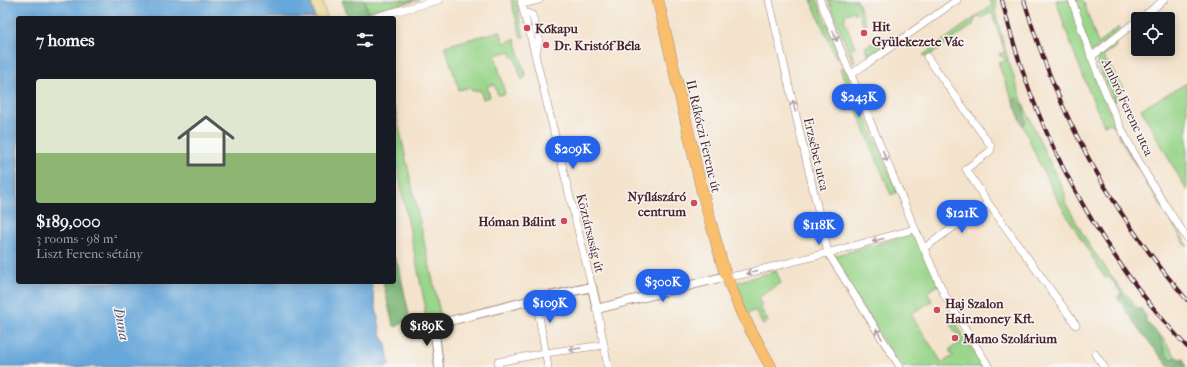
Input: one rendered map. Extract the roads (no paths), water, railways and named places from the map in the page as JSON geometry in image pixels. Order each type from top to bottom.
[{"type":"main road","name":"II. Rákóczi Ferenc út","points":[[658,0],[702,191],[726,277],[742,314],[771,367]]},
{"type":"street","points":[[521,2],[539,0]]},
{"type":"street","name":"Erzsébet utca","points":[[769,0],[828,253],[900,367]]},
{"type":"street","points":[[820,0],[945,296],[989,367]]},
{"type":"street","points":[[851,74],[957,0]]},
{"type":"street","name":"Ambró Ferenc utca","points":[[1072,0],[1091,57],[1121,128],[1140,164],[1187,238]]},
{"type":"street","points":[[1149,12],[1164,0]]},
{"type":"street","points":[[382,16],[434,1]]},
{"type":"street","name":"Köztársaság út","points":[[521,2],[592,287],[608,367]]},
{"type":"street","name":"Köztársaság út","points":[[524,12],[532,15],[536,26],[539,38],[536,58]]},
{"type":"street","points":[[1091,57],[1131,26]]},
{"type":"street","points":[[927,57],[991,146],[992,150],[966,169],[988,204],[1076,325]]},
{"type":"street","points":[[924,248],[988,204]]},
{"type":"street","points":[[596,309],[720,278],[740,275],[916,229]]},
{"type":"street","points":[[439,367],[434,325],[536,299],[592,287]]},
{"type":"street","points":[[536,299],[548,367]]},
{"type":"street","points":[[498,364],[545,353],[604,345]]},
{"type":"street","points":[[1095,354],[1104,367]]},
{"type":"water","name":"Duna","points":[[0,0],[310,0],[314,16],[16,16],[16,284],[371,284],[381,334],[386,344],[389,363],[387,367],[0,367]]},
{"type":"railway","points":[[1002,0],[1015,48],[1031,95],[1050,141],[1072,186],[1097,229],[1124,270],[1154,310],[1187,347]]},
{"type":"railway","points":[[1024,0],[1053,83],[1089,159],[1133,231],[1187,300]]},
{"type":"place","name":"Kőkapu","points":[[527,28]]},
{"type":"place","name":"Hit Gyülekezete Vác","points":[[864,33]]},
{"type":"place","name":"Dr. Kristóf Béla","points":[[546,45]]},
{"type":"place","name":"Nyílászáró centrum","points":[[694,203]]},
{"type":"place","name":"Hóman Bálint","points":[[564,221]]},
{"type":"place","name":"Haj Szalon Hair.money Kft.","points":[[937,310]]},
{"type":"place","name":"Mamo Szolárium","points":[[955,338]]}]
